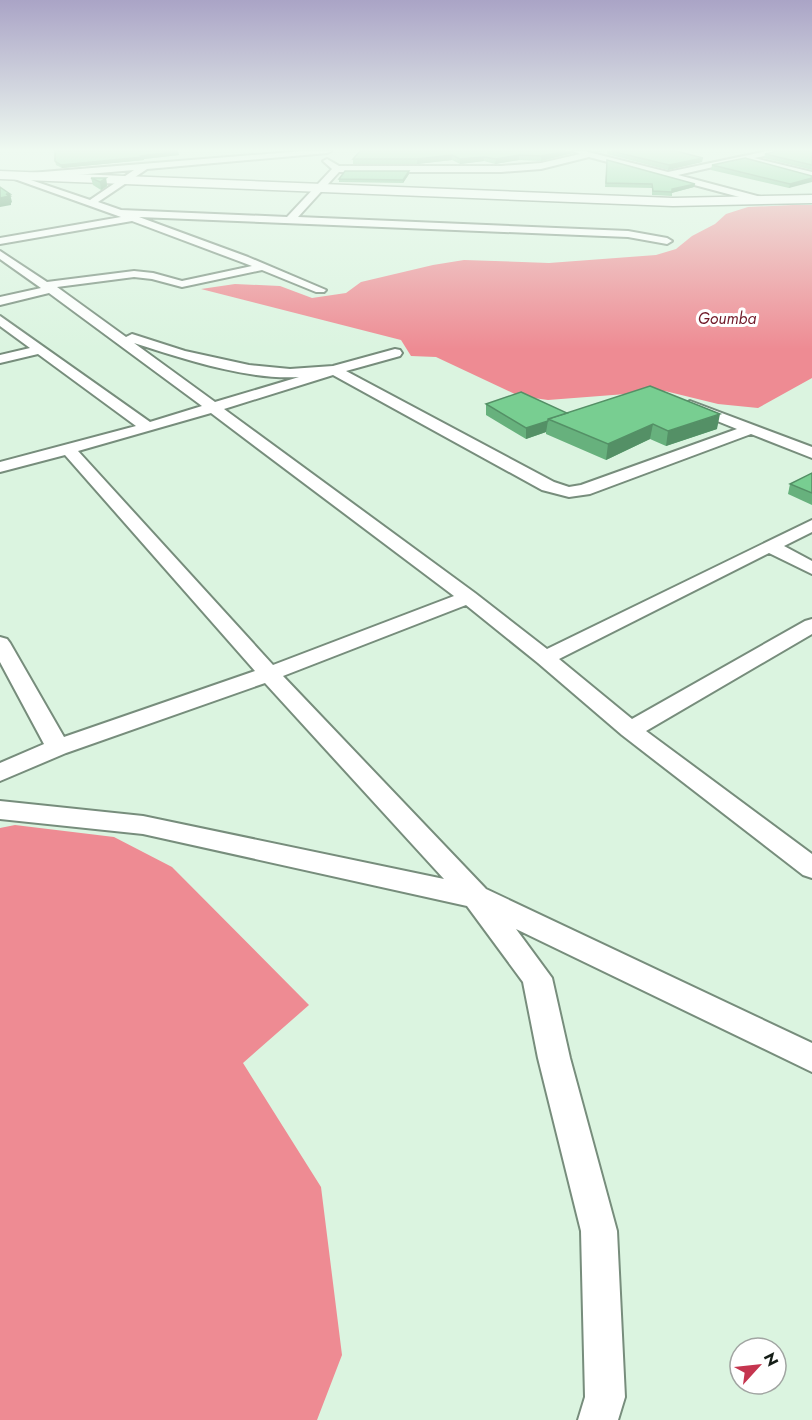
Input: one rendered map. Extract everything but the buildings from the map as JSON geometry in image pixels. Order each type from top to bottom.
[{"type":"street","points":[[223,217],[628,234],[668,241]]},
{"type":"street","points":[[0,242],[131,218],[320,290]]},
{"type":"street","points":[[0,254],[50,287],[214,407],[468,597],[630,730],[811,867]]},
{"type":"street","points":[[0,301],[50,287],[134,274],[153,276],[182,284],[261,267]]},
{"type":"street","points":[[0,320],[148,428]]},
{"type":"street","points":[[99,323],[144,344],[249,369],[290,373],[334,370],[548,486],[569,492],[584,490],[751,429]]},
{"type":"street","points":[[0,359],[40,349]]},
{"type":"street","points":[[0,467],[148,428],[334,370],[395,354]]},
{"type":"street","points":[[680,401],[812,453]]},
{"type":"street","points":[[68,449],[269,674],[476,897],[537,978],[554,1058],[599,1231],[605,1397],[598,1420]]},
{"type":"street","points":[[545,658],[812,525]]},
{"type":"street","points":[[769,546],[812,568]]},
{"type":"street","points":[[0,773],[58,747],[269,674],[468,597]]},
{"type":"street","points":[[630,730],[812,625]]},
{"type":"street","points":[[0,643],[58,747]]},
{"type":"street","points":[[0,810],[143,825],[476,897],[812,1058]]},
{"type":"water","name":"Goumba","points":[[722,217],[812,217],[812,378],[758,408],[718,404],[665,391],[548,400],[519,396],[436,357],[411,356],[401,340],[201,289],[235,284],[280,286],[312,298],[346,293],[361,282],[464,260],[549,263],[656,255],[676,249],[692,236],[715,224]]},
{"type":"water","points":[[15,825],[114,837],[172,867],[309,1005],[243,1063],[321,1187],[342,1355],[317,1420],[0,1420],[0,828]]}]
